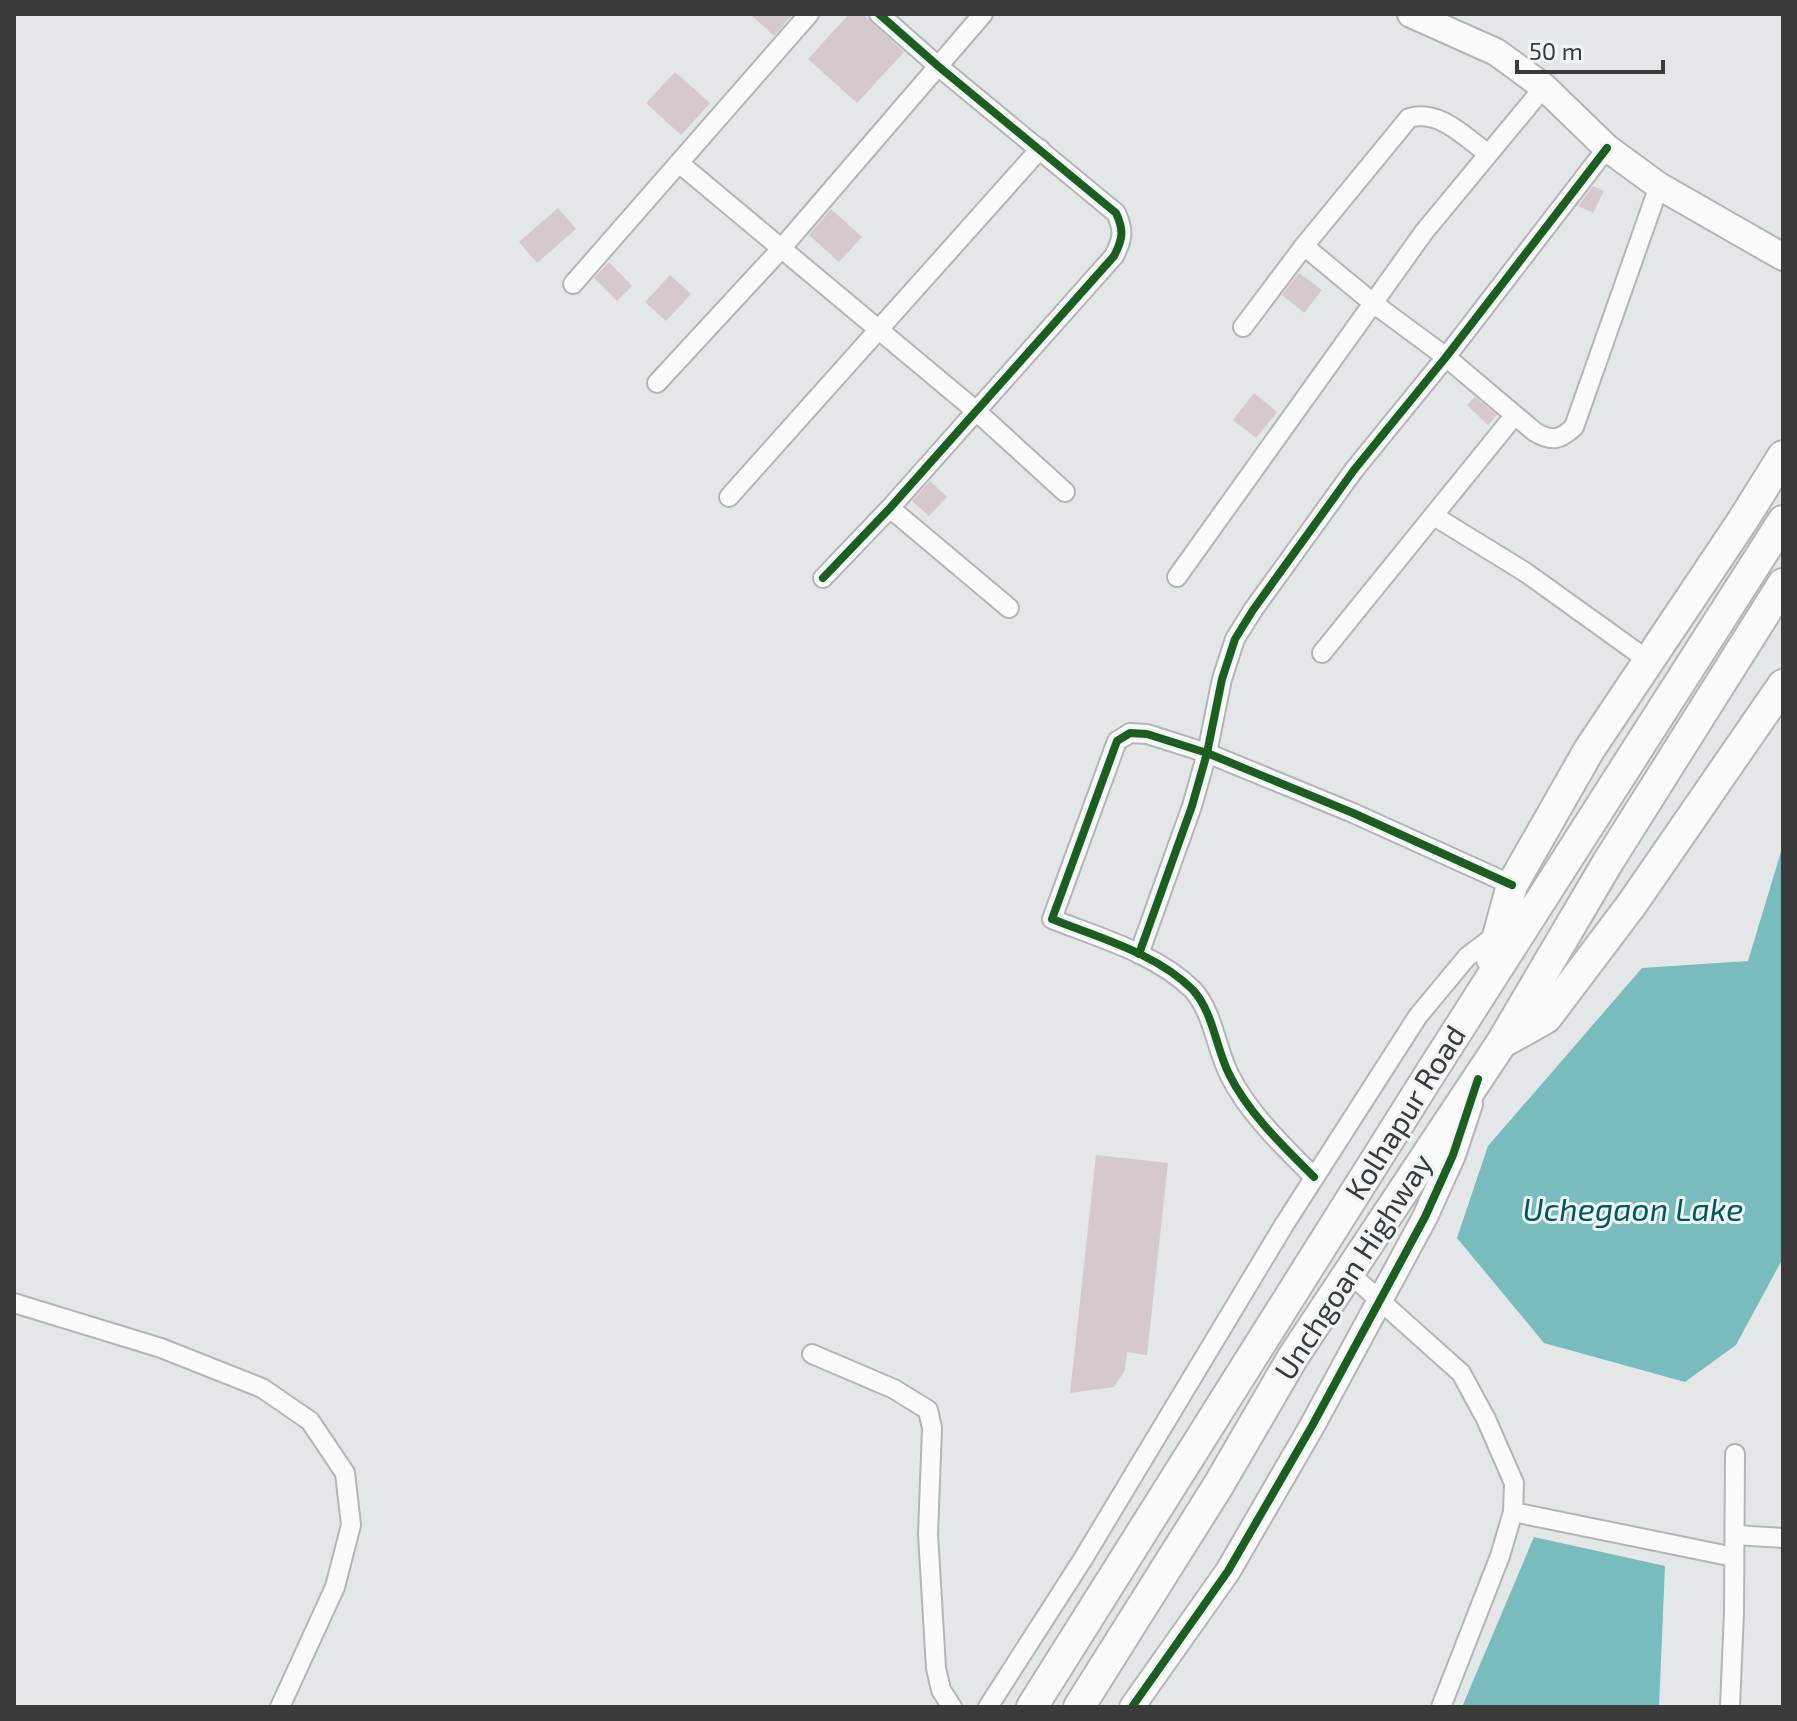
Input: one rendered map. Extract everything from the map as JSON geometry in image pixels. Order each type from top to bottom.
[{"type":"highway","points":[[1482,992],[1512,885],[1589,750],[1783,456]]},
{"type":"highway","name":"Kolhapur Road","points":[[1032,1707],[1783,521]]},
{"type":"highway","name":"Unchgoan Highway","points":[[1079,1707],[1218,1486],[1293,1357],[1502,1042],[1608,862],[1783,584]]},
{"type":"highway","points":[[1502,1042],[1546,1018],[1632,904],[1783,685]]},
{"type":"main road","points":[[1411,14],[1496,52],[1544,87],[1607,148],[1659,186],[1783,257]]},
{"type":"street","points":[[573,284],[809,14]]},
{"type":"street","points":[[823,578],[890,508],[1114,256],[1121,243],[1123,229],[1116,213],[879,14]]},
{"type":"street","points":[[657,383],[780,250],[983,14]]},
{"type":"street","points":[[1177,577],[1424,232],[1544,87]]},
{"type":"street","points":[[1243,327],[1304,246],[1409,118],[1423,113],[1439,119],[1487,153]]},
{"type":"street","points":[[1139,954],[1192,806],[1207,753],[1222,679],[1235,639],[1354,470],[1446,357],[1607,148]]},
{"type":"street","points":[[729,497],[1040,149]]},
{"type":"street","points":[[679,163],[975,410],[1065,492]]},
{"type":"street","points":[[1304,246],[1373,303],[1446,357],[1514,416],[1548,440],[1562,438],[1574,427],[1659,186]]},
{"type":"street","points":[[1322,653],[1514,416]]},
{"type":"street","points":[[890,508],[1009,608]]},
{"type":"street","points":[[1434,516],[1525,572],[1649,661]]},
{"type":"street","points":[[1314,1177],[1284,1147],[1229,1076],[1207,1014],[1194,992],[1139,954],[1052,919],[1117,741],[1130,733],[1147,734],[1207,753],[1353,813],[1512,885]]},
{"type":"street","points":[[988,1707],[1083,1559],[1314,1177],[1425,1007],[1467,957],[1499,933]]},
{"type":"street","points":[[1133,1707],[1228,1571],[1312,1426],[1425,1217],[1453,1155],[1478,1079]]},
{"type":"street","points":[[1348,1272],[1461,1373],[1486,1419],[1514,1483],[1513,1512],[1500,1556],[1441,1707]]},
{"type":"street","points":[[14,1303],[161,1348],[262,1388],[310,1421],[345,1473],[351,1525],[335,1587],[280,1707]]},
{"type":"street","points":[[812,1354],[894,1389],[928,1410],[932,1428],[928,1534],[936,1668],[941,1690],[952,1707]]},
{"type":"street","points":[[1730,1707],[1735,1454]]},
{"type":"street","points":[[1513,1512],[1734,1557]]},
{"type":"street","points":[[1735,1535],[1783,1538]]},
{"type":"water","name":"Uchegaon Lake","points":[[1783,845],[1783,1258],[1736,1345],[1685,1382],[1544,1343],[1457,1238],[1488,1146],[1642,968],[1748,961]]},
{"type":"water","points":[[1534,1537],[1665,1566],[1659,1707],[1462,1707]]},
{"type":"building","points":[[750,14],[793,14],[774,36]]},
{"type":"building","points":[[849,14],[863,14],[904,52],[857,103],[808,59]]},
{"type":"building","points":[[675,72],[710,103],[681,135],[646,103]]},
{"type":"building","points":[[1593,186],[1604,191],[1593,213],[1578,206]]},
{"type":"building","points":[[558,208],[576,229],[537,263],[519,242]]},
{"type":"building","points":[[831,209],[862,237],[839,262],[809,235]]},
{"type":"building","points":[[609,262],[632,286],[617,301],[594,278]]},
{"type":"building","points":[[1299,273],[1322,290],[1304,313],[1282,295]]},
{"type":"building","points":[[670,275],[691,294],[666,321],[645,302]]},
{"type":"building","points":[[1254,393],[1277,412],[1256,438],[1233,420]]},
{"type":"building","points":[[1475,397],[1497,415],[1488,425],[1467,405]]},
{"type":"building","points":[[930,481],[947,497],[929,516],[912,501]]},
{"type":"building","points":[[1096,1155],[1168,1163],[1147,1355],[1127,1352],[1125,1370],[1114,1387],[1070,1393]]},
{"type":"cycle path","points":[[823,578],[890,508],[1114,256],[1121,234],[1116,213],[879,14]]},
{"type":"cycle path","points":[[1139,954],[1192,806],[1207,753],[1222,679],[1235,639],[1354,470],[1446,357],[1607,148]]},
{"type":"cycle path","points":[[1314,1177],[1267,1129],[1246,1102],[1225,1064],[1210,1019],[1193,990],[1145,956],[1052,919],[1117,741],[1130,733],[1147,734],[1207,753],[1353,813],[1512,885]]},
{"type":"cycle path","points":[[1132,1707],[1228,1571],[1312,1426],[1425,1217],[1453,1155],[1478,1079]]}]
